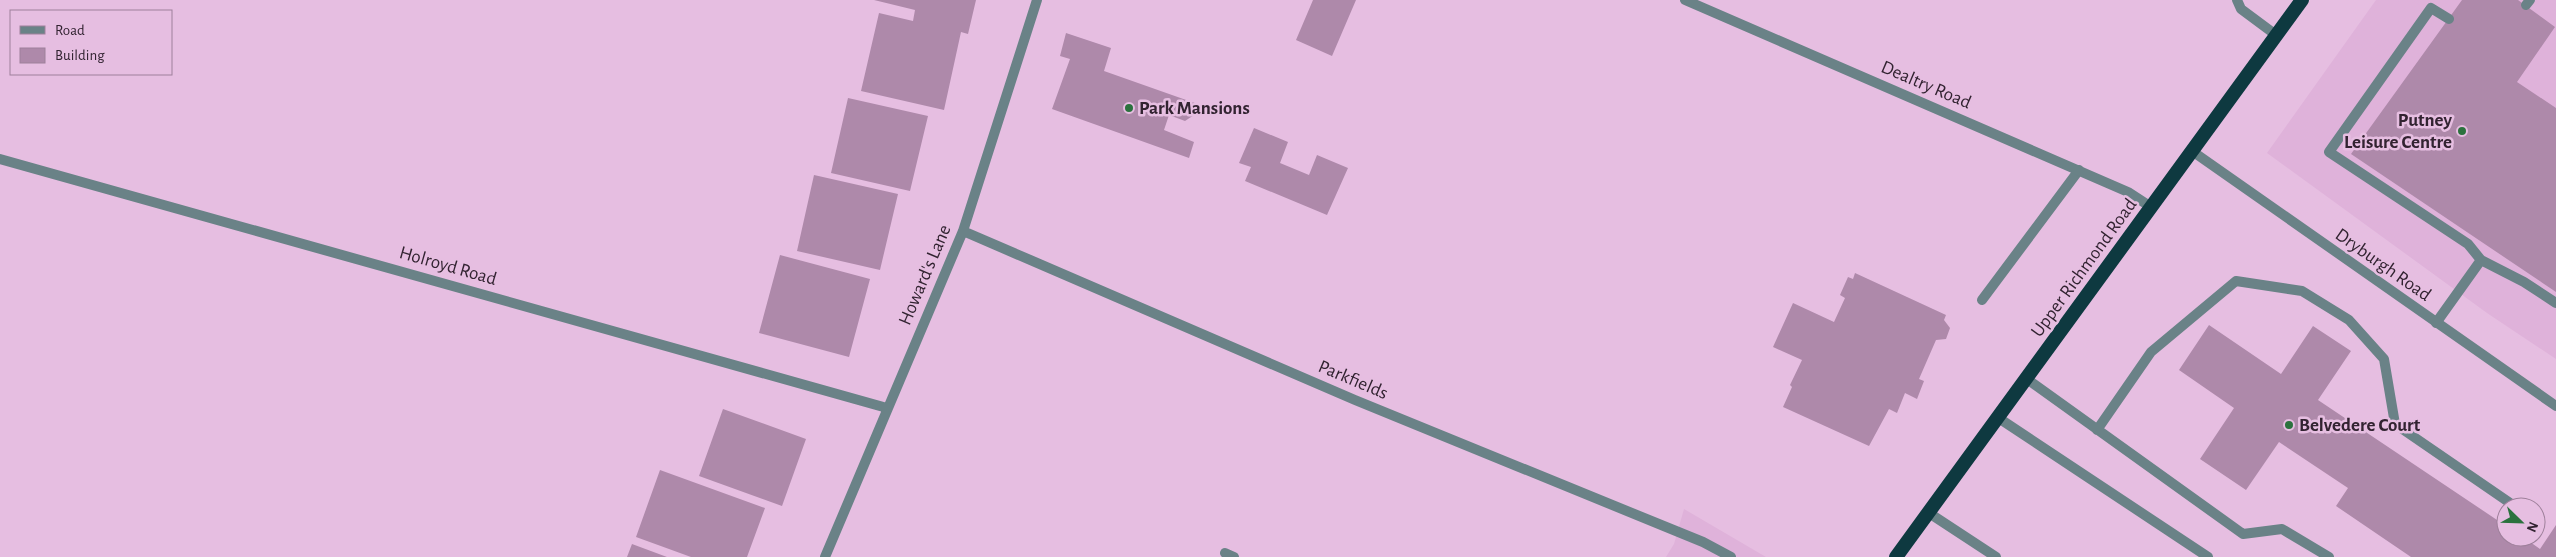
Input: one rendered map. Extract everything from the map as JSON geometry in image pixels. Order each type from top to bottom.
[{"type":"highway","name":"Upper Richmond Road","points":[[1896,557],[2302,0]]},
{"type":"street","name":"Howard's Lane","points":[[825,557],[963,231],[1037,0]]},
{"type":"street","name":"Dealtry Road","points":[[1685,0],[2128,192],[2151,207]]},
{"type":"street","points":[[2237,0],[2241,9],[2276,35]]},
{"type":"street","points":[[2449,19],[2431,8],[2329,152],[2468,244],[2481,260],[2524,282],[2556,303]]},
{"type":"street","name":"Dryburgh Road","points":[[2192,151],[2464,344],[2556,406]]},
{"type":"street","name":"Holroyd Road","points":[[0,159],[887,408]]},
{"type":"street","points":[[1982,300],[2078,170]]},
{"type":"street","name":"Parkfields","points":[[963,231],[1355,400],[1703,542],[1731,557]]},
{"type":"street","points":[[2436,323],[2481,260]]},
{"type":"street","points":[[2097,430],[2151,352],[2236,281],[2302,291],[2349,320],[2384,359],[2395,424],[2501,497]]},
{"type":"street","points":[[2027,379],[2243,534],[2282,530],[2329,557]]},
{"type":"street","points":[[1997,417],[2208,557]]},
{"type":"street","points":[[1929,513],[1996,557]]},
{"type":"shaded area","points":[[2376,0],[2556,0],[2556,359],[2487,313],[2267,153]]},
{"type":"shaded area","points":[[1684,509],[1766,557],[1666,557],[1674,544]]},
{"type":"building","points":[[874,0],[976,0],[968,34],[961,32],[944,110],[861,91],[879,13],[913,21],[915,10]]},
{"type":"building","points":[[1313,0],[1356,0],[1332,56],[1296,40]]},
{"type":"building","name":"Putney Leisure Centre","points":[[2462,0],[2518,0],[2555,27],[2517,82],[2556,108],[2556,292],[2351,154]]},
{"type":"building","name":"Park Mansions","points":[[1066,33],[1111,48],[1104,71],[1206,107],[1203,115],[1197,113],[1185,121],[1169,115],[1164,130],[1194,142],[1189,158],[1052,109],[1070,59],[1060,56]]},
{"type":"building","points":[[848,98],[928,116],[910,191],[831,173]]},
{"type":"building","points":[[1254,128],[1288,142],[1280,163],[1309,175],[1317,155],[1348,168],[1327,215],[1245,181],[1251,167],[1239,163]]},
{"type":"building","points":[[814,175],[898,194],[880,270],[797,251]]},
{"type":"building","points":[[780,255],[870,279],[849,357],[759,333]]},
{"type":"building","points":[[1855,273],[1946,315],[1944,320],[1950,328],[1946,339],[1936,340],[1919,379],[1924,381],[1917,399],[1905,393],[1897,413],[1889,409],[1869,446],[1783,407],[1792,387],[1790,385],[1802,360],[1773,347],[1793,303],[1834,322],[1845,298],[1840,295],[1848,277],[1853,279]]},
{"type":"building","name":"Belvedere Court","points":[[2209,325],[2281,374],[2313,326],[2351,351],[2318,400],[2496,519],[2496,547],[2537,547],[2540,549],[2546,547],[2546,540],[2556,525],[2556,557],[2411,557],[2336,506],[2348,488],[2279,442],[2246,490],[2200,459],[2234,408],[2179,370]]},
{"type":"building","points":[[723,409],[806,439],[782,506],[699,476]]},
{"type":"building","points":[[660,470],[765,508],[747,557],[691,557],[636,537]]},
{"type":"building","points":[[632,544],[667,557],[627,557]]},
{"type":"place","name":"Park Mansions","points":[[1129,108]]},
{"type":"place","name":"Putney Leisure Centre","points":[[2462,131]]},
{"type":"place","name":"Belvedere Court","points":[[2289,425]]}]
